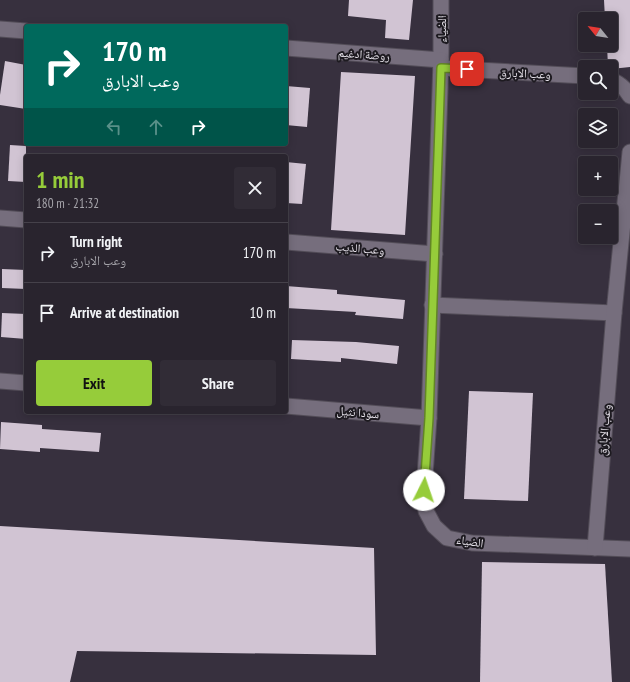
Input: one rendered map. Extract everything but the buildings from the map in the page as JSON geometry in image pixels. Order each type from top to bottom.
[{"type":"street","name":"الضياء","points":[[441,0],[441,64],[435,254],[429,418],[424,490],[426,511],[434,526],[447,538],[472,544],[630,549]]},
{"type":"street","points":[[0,29],[24,30]]},
{"type":"street","name":"روضة ادغيم","points":[[288,48],[441,64]]},
{"type":"street","name":"وعب الابارق","points":[[441,64],[578,75]]},
{"type":"street","points":[[618,82],[626,88],[630,96]]},
{"type":"street","name":"وعب الابارق","points":[[595,548],[614,313],[630,152]]},
{"type":"street","points":[[0,218],[24,220]]},
{"type":"street","name":"وعب الذيب","points":[[288,242],[435,254]]},
{"type":"street","points":[[432,305],[614,313]]},
{"type":"street","points":[[0,381],[24,384]]},
{"type":"street","name":"سودا نثيل","points":[[288,406],[429,418]]},
{"type":"route","points":[[424,490],[429,418],[441,68],[467,69]]}]
